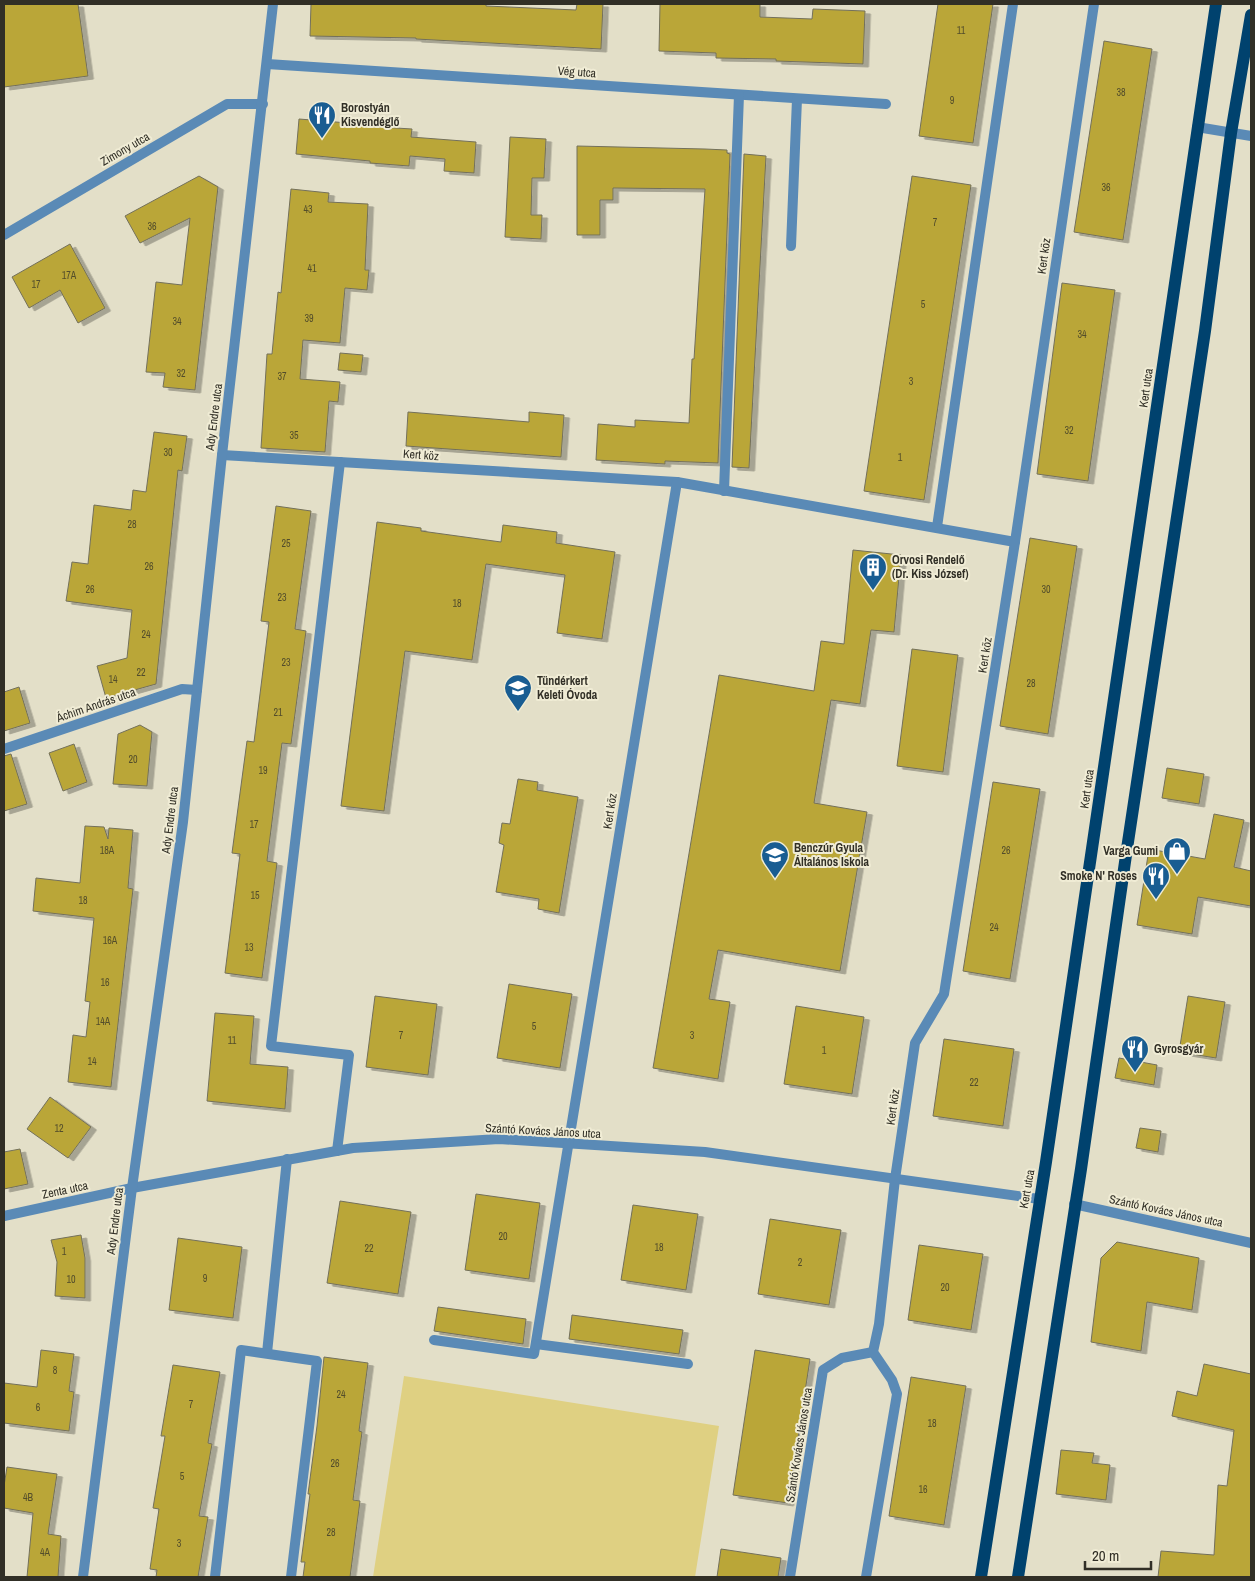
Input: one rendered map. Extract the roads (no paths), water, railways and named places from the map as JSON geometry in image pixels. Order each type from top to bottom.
[{"type":"main road","name":"Kert utca","points":[[981,1577],[1046,1162],[1216,4]]},
{"type":"main road","points":[[1018,1577],[1203,341],[1231,133],[1251,15]]},
{"type":"street","name":"Ady Endre utca","points":[[83,1577],[132,1188],[183,822],[273,4]]},
{"type":"street","points":[[937,527],[1013,4]]},
{"type":"street","name":"Kert köz","points":[[895,1179],[915,1043],[944,994],[1015,542],[1094,4]]},
{"type":"street","name":"Vég utca","points":[[266,64],[886,104]]},
{"type":"street","points":[[724,491],[739,95]]},
{"type":"street","points":[[791,246],[797,98]]},
{"type":"street","name":"Zimony utca","points":[[4,235],[227,104],[263,104]]},
{"type":"street","points":[[1197,128],[1251,136]]},
{"type":"street","name":"Kert köz","points":[[222,455],[677,482],[1015,542]]},
{"type":"street","points":[[336,1151],[349,1055],[271,1046],[340,462]]},
{"type":"street","name":"Kert köz","points":[[536,1344],[677,482]]},
{"type":"street","name":"Áchim András utca","points":[[4,749],[182,689],[197,690]]},
{"type":"street","name":"Szántó Kovács János utca","points":[[132,1188],[353,1148],[499,1139],[706,1152],[1039,1199]]},
{"type":"street","points":[[267,1353],[287,1159]]},
{"type":"street","points":[[866,1577],[897,1394],[892,1380],[872,1352],[879,1324],[895,1179]]},
{"type":"street","name":"Zenta utca","points":[[4,1216],[132,1188]]},
{"type":"street","name":"Szántó Kovács János utca","points":[[1074,1204],[1251,1243]]},
{"type":"street","points":[[434,1340],[534,1354],[536,1344],[688,1364]]},
{"type":"street","points":[[215,1577],[241,1350],[317,1362],[291,1577]]},
{"type":"street","name":"Szántó Kovács János utca","points":[[790,1577],[824,1370],[842,1358],[872,1352]]},
{"type":"place","name":"Borostyán Kisvendéglő","points":[[322,139]]},
{"type":"place","name":"Orvosi Rendelő (Dr. Kiss József)","points":[[873,591]]},
{"type":"place","name":"Tündérkert Keleti Óvoda","points":[[518,712]]},
{"type":"place","name":"Varga Gumi","points":[[1177,875]]},
{"type":"place","name":"Benczúr Gyula Általános Iskola","points":[[775,879]]},
{"type":"place","name":"Smoke N' Roses","points":[[1156,900]]},
{"type":"place","name":"Gyrosgyár","points":[[1135,1073]]}]
